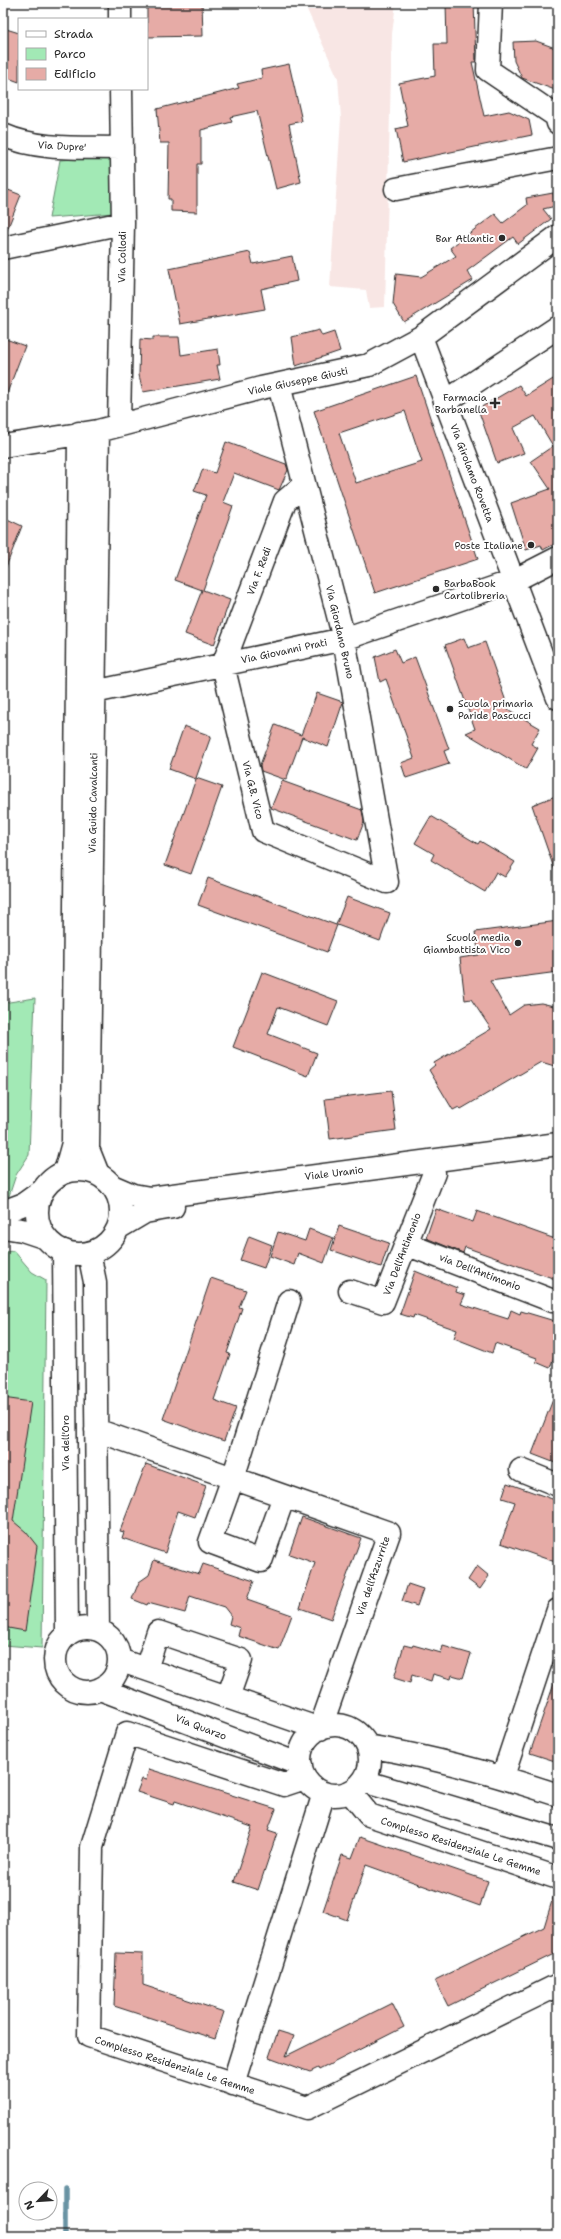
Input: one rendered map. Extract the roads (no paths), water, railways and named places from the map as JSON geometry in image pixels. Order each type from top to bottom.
[{"type":"street","points":[[120,3],[120,18]]},
{"type":"street","points":[[491,3],[488,70],[556,116],[558,123]]},
{"type":"street","name":"Via Collodi","points":[[120,425],[123,223],[121,90]]},
{"type":"street","name":"Via Dupre'","points":[[3,136],[19,142],[62,147],[122,148]]},
{"type":"street","points":[[396,189],[558,158]]},
{"type":"street","points":[[3,248],[123,223]]},
{"type":"street","name":"Viale Giuseppe Giusti","points":[[3,446],[88,432],[120,425],[279,385],[369,365],[421,337],[557,240]]},
{"type":"street","points":[[445,402],[558,327]]},
{"type":"street","name":"Via Girolamo Rovetta","points":[[421,337],[558,698]]},
{"type":"street","name":"Via Giordano Bruno","points":[[279,385],[344,639],[388,882]]},
{"type":"street","name":"Via Guido Cavalcanti","points":[[88,432],[94,692],[88,1149],[105,1180]]},
{"type":"street","name":"Via Guido Cavalcanti","points":[[65,1172],[72,1143],[88,432]]},
{"type":"street","name":"Via F. Redi","points":[[223,665],[285,501],[304,485]]},
{"type":"street","name":"Via Giovanni Prati","points":[[94,692],[344,639],[513,581],[558,558]]},
{"type":"street","name":"Via G.B. Vico","points":[[223,665],[263,830],[388,882]]},
{"type":"street","name":"Viale Uranio","points":[[105,1180],[133,1195],[150,1198],[558,1144]]},
{"type":"street","name":"Viale Uranio","points":[[118,1228],[136,1216],[151,1210],[558,1156]]},
{"type":"street","points":[[3,1212],[24,1204],[42,1191],[56,1176],[65,1172],[87,1170],[105,1180],[118,1196],[121,1206],[118,1228],[111,1239],[102,1248],[89,1253],[77,1254],[64,1251],[46,1238],[22,1230],[3,1227]]},
{"type":"street","name":"Via Dell'Antimonio","points":[[350,1291],[383,1302],[434,1173]]},
{"type":"street","points":[[42,1191],[38,1203],[37,1216],[40,1228],[46,1238]]},
{"type":"street","name":"via Dell'Antimonio","points":[[406,1244],[553,1301]]},
{"type":"street","name":"Via dell'Oro","points":[[64,1251],[67,1634]]},
{"type":"street","points":[[89,1253],[94,1282],[98,1629]]},
{"type":"street","points":[[284,1496],[261,1561],[210,1542],[234,1478],[289,1301]]},
{"type":"street","name":"Via dell'Azzurrite","points":[[96,1430],[389,1533],[320,1729]]},
{"type":"street","points":[[521,1470],[558,1485]]},
{"type":"street","points":[[503,1776],[558,1610]]},
{"type":"street","points":[[87,1627],[98,1629],[113,1641],[119,1660],[114,1677],[100,1689],[92,1692],[74,1690],[60,1678],[55,1670],[56,1650],[60,1641],[67,1634],[76,1629],[87,1627]]},
{"type":"street","points":[[146,1669],[158,1632],[241,1660],[228,1697]]},
{"type":"street","points":[[119,1660],[320,1729]]},
{"type":"street","name":"Via Quarzo","points":[[100,1689],[303,1771]]},
{"type":"street","points":[[336,1726],[352,1730],[361,1737],[367,1746],[370,1758],[369,1770],[356,1786],[341,1795],[324,1793],[310,1784],[303,1771],[301,1754],[304,1744],[311,1735],[320,1729],[336,1726]]},
{"type":"street","name":"Complesso Residenziale Le Gemme","points":[[303,1771],[284,1785],[127,1733],[92,1847],[89,2036],[307,2108],[558,1985]]},
{"type":"street","points":[[367,1746],[417,1754],[503,1776],[558,1795]]},
{"type":"street","points":[[356,1786],[558,1839]]},
{"type":"street","name":"Complesso Residenziale Le Gemme","points":[[356,1786],[369,1815],[558,1878]]},
{"type":"street","points":[[233,2084],[324,1793]]},
{"type":"waterway","points":[[65,2189],[65,2236]]},
{"type":"place","name":"Bar Atlantic","points":[[502,238]]},
{"type":"place","name":"Farmacia Barbanella","points":[[495,403]]},
{"type":"place","name":"Poste Italiane","points":[[531,545]]},
{"type":"place","name":"BarbaBook Cartolibreria","points":[[436,589]]},
{"type":"place","name":"Scuola primaria Paride Pascucci","points":[[450,709]]},
{"type":"place","name":"Scuola media Giambattista Vico","points":[[518,943]]}]
